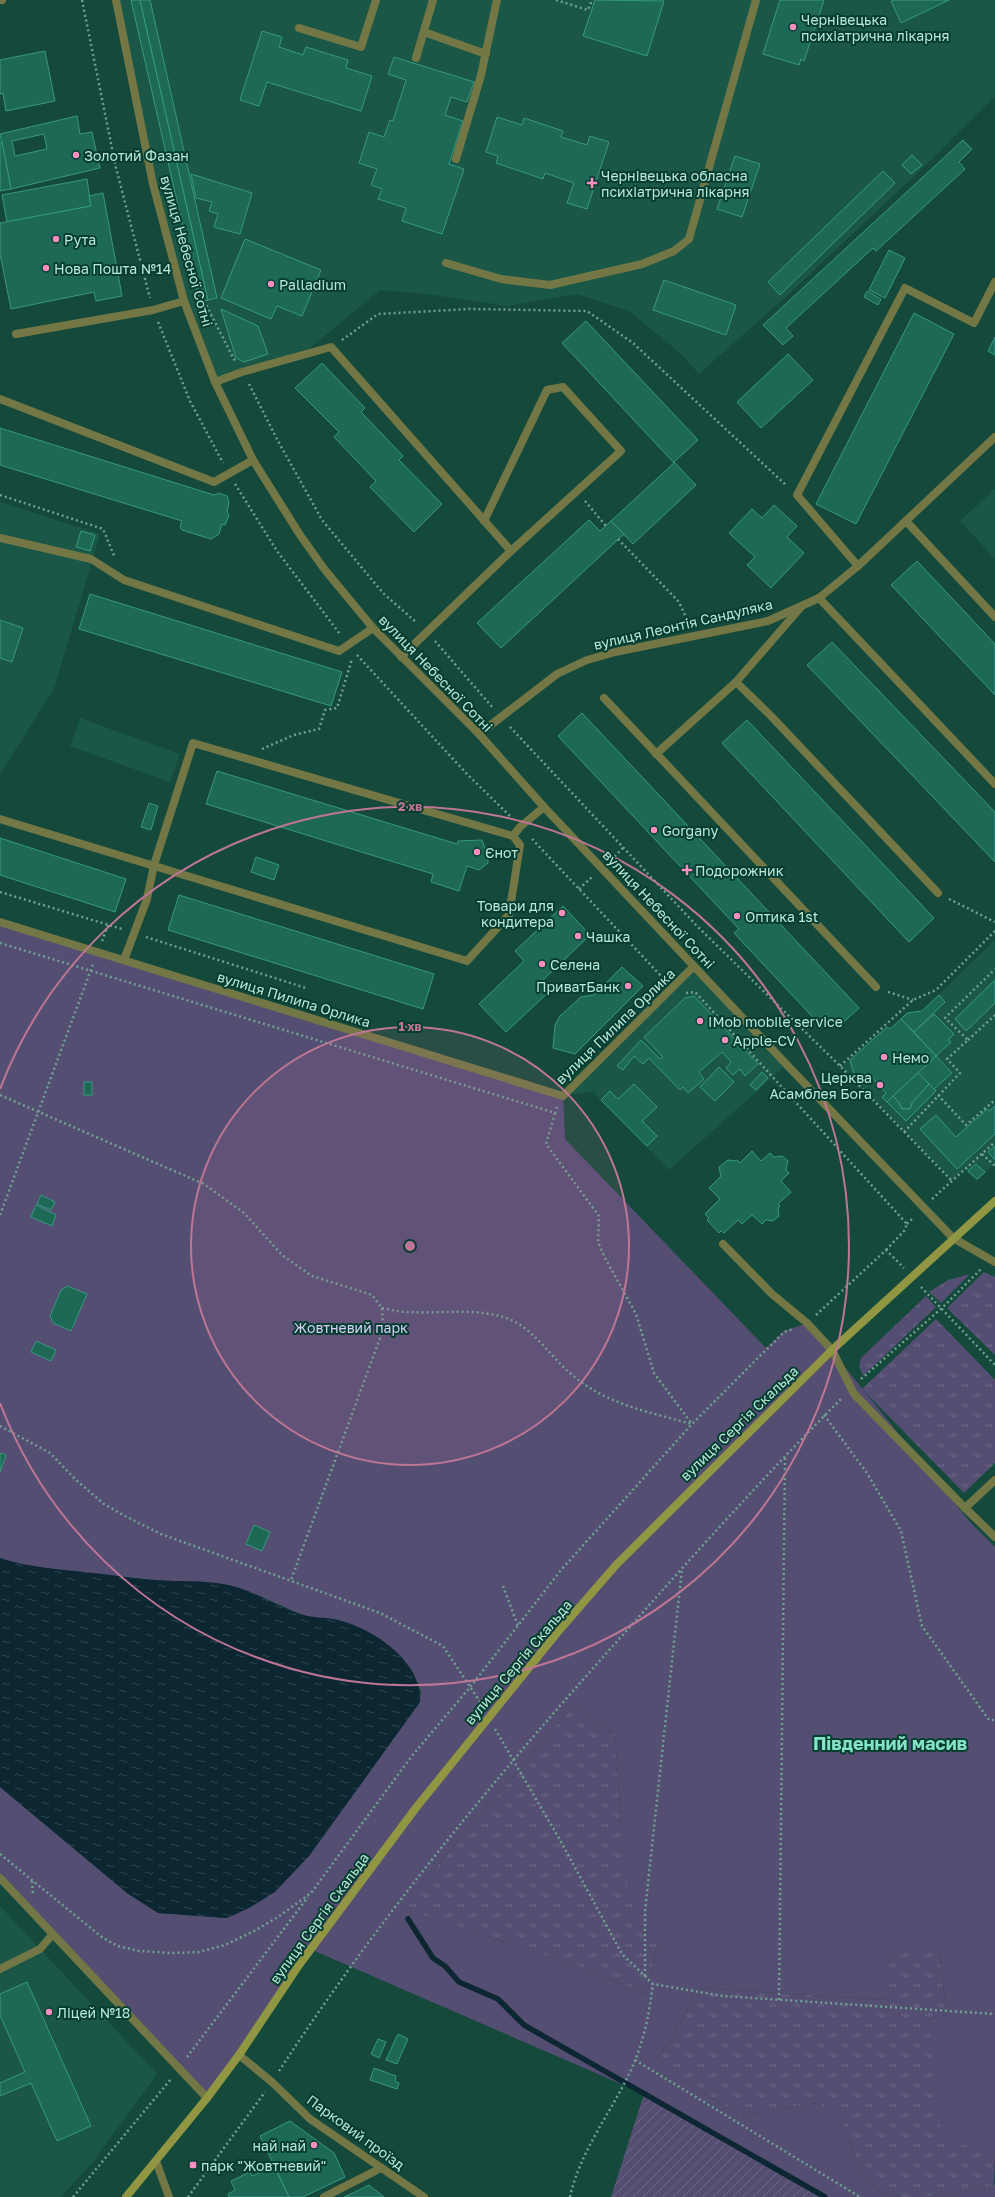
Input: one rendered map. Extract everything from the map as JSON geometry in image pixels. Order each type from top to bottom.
[{"type":"main road","name":"вулиця Сергія Скальда","points":[[126,2197],[207,2098],[239,2056],[299,1965],[415,1809],[557,1633],[616,1565],[832,1350],[995,1201]]},
{"type":"street","name":"вулиця Небесної Сотні","points":[[116,0],[153,184],[184,301],[215,382],[253,460],[300,535],[325,570],[373,628],[479,734],[544,807],[953,1238],[992,1260]]},
{"type":"street","points":[[299,28],[361,47],[376,0]]},
{"type":"street","points":[[416,58],[433,0]]},
{"type":"street","points":[[456,159],[486,54],[497,0]]},
{"type":"street","points":[[446,263],[501,279],[550,285],[642,264],[674,251],[689,239],[756,0]]},
{"type":"street","points":[[424,32],[486,54]]},
{"type":"street","points":[[858,566],[797,495],[905,288],[974,323],[995,282]]},
{"type":"street","points":[[16,334],[153,310],[184,301]]},
{"type":"street","points":[[215,382],[242,372],[331,347],[511,551]]},
{"type":"street","points":[[401,657],[511,551],[621,451],[563,388],[547,390],[484,521]]},
{"type":"street","points":[[0,399],[214,482],[253,460]]},
{"type":"street","name":"вулиця Леонтія Сандуляка","points":[[479,734],[558,674],[587,660],[615,652],[768,621],[820,598],[858,566],[995,437]]},
{"type":"street","points":[[906,521],[995,617]]},
{"type":"street","points":[[0,538],[91,559],[124,580],[339,651],[373,628]]},
{"type":"street","points":[[820,598],[995,784]]},
{"type":"street","points":[[656,754],[736,682],[801,607]]},
{"type":"street","points":[[736,682],[771,716],[938,893]]},
{"type":"street","points":[[604,698],[876,987]]},
{"type":"street","points":[[0,819],[154,865],[467,961],[509,915],[520,845],[513,836],[193,743],[154,865],[147,899],[124,960]]},
{"type":"street","points":[[513,836],[520,827],[544,807]]},
{"type":"street","name":"вулиця Пилипа Орлика","points":[[0,922],[563,1096],[694,966]]},
{"type":"street","points":[[723,1244],[772,1294],[807,1323],[832,1350],[851,1389],[965,1508],[995,1537]]},
{"type":"street","points":[[965,1508],[995,1480]]},
{"type":"street","points":[[0,1878],[178,2070],[207,2098]]},
{"type":"street","points":[[0,1969],[40,1949],[52,1935]]},
{"type":"street","name":"Парковий проїзд","points":[[239,2056],[272,2082],[310,2119],[424,2197]]},
{"type":"street","points":[[156,2161],[169,2197]]},
{"type":"street","points":[[324,2197],[381,2168]]},
{"type":"path","points":[[556,0],[588,10],[592,0]]},
{"type":"path","points":[[204,301],[234,360],[242,372],[322,520],[384,593],[427,633],[501,717],[697,926],[840,1066],[952,1181]]},
{"type":"path","points":[[331,347],[378,314],[470,309],[587,311],[633,344],[797,495]]},
{"type":"path","points":[[576,492],[606,526]]},
{"type":"path","points":[[0,495],[103,529],[124,580]]},
{"type":"path","points":[[618,540],[679,602],[685,611],[694,636]]},
{"type":"path","points":[[242,757],[294,735],[319,729],[325,710],[337,708],[354,651]]},
{"type":"path","points":[[0,892],[306,988]]},
{"type":"path","points":[[938,893],[995,922]]},
{"type":"path","points":[[0,1215],[108,925]]},
{"type":"path","points":[[840,1066],[913,1000],[936,990],[995,931]]},
{"type":"path","points":[[0,943],[555,1113]]},
{"type":"path","points":[[968,1040],[945,1018],[995,969]]},
{"type":"path","points":[[876,987],[900,997],[913,1000]]},
{"type":"path","points":[[904,1132],[960,1073],[948,1059],[995,1014]]},
{"type":"path","points":[[0,1095],[204,1184],[244,1213],[282,1255],[312,1276],[372,1295],[382,1308],[383,1330],[292,1580]]},
{"type":"path","points":[[938,1095],[966,1126],[995,1100]]},
{"type":"path","points":[[563,1096],[555,1113],[546,1144],[599,1216],[598,1242],[604,1256],[636,1314],[654,1373],[692,1424]]},
{"type":"path","points":[[907,1224],[995,1142]]},
{"type":"path","points":[[982,1154],[995,1166]]},
{"type":"path","points":[[188,2197],[272,2082],[317,2013],[401,1897],[513,1760],[785,1455],[851,1389],[992,1260]]},
{"type":"path","points":[[382,1308],[408,1312],[454,1311],[483,1313],[509,1319],[530,1332],[570,1374],[606,1398],[635,1409],[692,1424]]},
{"type":"path","points":[[73,2197],[178,2070],[311,1893],[410,1757],[471,1686],[561,1570],[692,1424],[784,1332],[807,1323]]},
{"type":"path","points":[[824,1415],[867,1473],[902,1531],[922,1626],[989,1720],[995,1720]]},
{"type":"path","points":[[0,1426],[50,1453],[76,1480],[104,1504],[161,1534],[380,1613],[443,1646],[471,1686]]},
{"type":"path","points":[[779,2000],[785,1455]]},
{"type":"path","points":[[645,1976],[644,1911],[682,1569]]},
{"type":"path","points":[[503,1586],[518,1626]]},
{"type":"path","points":[[513,1760],[560,1840],[622,1954],[652,1984],[723,1996],[995,2014]]},
{"type":"path","points":[[0,1854],[102,1938],[118,1946],[139,1951],[174,1953],[199,1952],[225,1945],[278,1917],[311,1893]]},
{"type":"path","points":[[570,2197],[575,2176],[635,2060],[648,2023],[652,1984]]},
{"type":"path","points":[[635,2060],[860,2197]]},
{"type":"shaded area","name":"Чернівецька обласна психіатрична лікарня","points":[[117,0],[995,0],[995,96],[930,161],[790,293],[699,374],[679,352],[629,311],[577,294],[508,306],[426,294],[380,290],[310,348],[215,382],[172,254]]},
{"type":"shaded area","points":[[995,489],[995,559],[960,521]]},
{"type":"shaded area","points":[[0,502],[100,534],[54,689],[0,774]]},
{"type":"shaded area","points":[[80,718],[180,754],[170,782],[70,746]]},
{"type":"shaded area","points":[[995,940],[995,1163],[977,1181],[964,1169],[952,1180],[842,1067],[887,1027],[891,1029],[907,1013],[922,1011]]},
{"type":"shaded area","points":[[695,964],[787,1064],[669,1170],[593,1092],[563,1095]]},
{"type":"shaded area","name":"Ліцей №18","points":[[0,1906],[157,2074],[92,2163],[61,2197],[0,2197]]},
{"type":"green space","name":"Жовтневий парк","points":[[0,920],[563,1095],[565,1139],[766,1348],[784,1331],[805,1324],[831,1350],[970,1522],[995,1547],[995,2155],[956,2142],[940,2126],[928,2018],[947,2015],[939,1952],[899,1952],[886,1964],[888,2000],[697,1988],[674,2036],[658,2056],[664,2073],[698,2088],[740,2116],[818,2103],[842,2119],[850,2145],[864,2175],[880,2192],[901,2197],[823,2197],[644,2094],[310,1949],[206,2097],[0,1877],[0,1787],[127,1893],[158,1913],[227,1918],[309,1856],[420,1702],[421,1691],[413,1672],[338,1620],[314,1618],[298,1613],[262,1597],[224,1584],[154,1580],[22,1566],[0,1558]],"holes":[[[573,1705],[615,1734],[621,1824],[621,1868],[644,1935],[657,1945],[647,1994],[580,1967],[404,1909],[438,1865]]]},
{"type":"green space","points":[[984,1272],[995,1277],[995,1355],[947,1308]]},
{"type":"green space","points":[[970,1274],[941,1303],[929,1292],[948,1280]]},
{"type":"green space","points":[[926,1296],[936,1307],[863,1376],[859,1366],[861,1358]]},
{"type":"green space","points":[[936,1319],[995,1380],[995,1463],[964,1493],[862,1389]]},
{"type":"green space","points":[[573,1705],[615,1734],[621,1824],[621,1868],[657,1945],[647,1994],[580,1967],[403,1909],[438,1865]]},
{"type":"green space","points":[[899,1952],[939,1952],[947,2015],[929,2018],[988,2152],[995,2155],[994,2186],[926,2197],[901,2197],[880,2192],[864,2175],[850,2145],[842,2120],[818,2103],[740,2116],[698,2088],[663,2073],[658,2056],[674,2036],[697,1988],[887,2000],[886,1964]]},
{"type":"green space","points":[[644,2094],[823,2197],[611,2197]]},
{"type":"green space","points":[[995,2183],[995,2197],[926,2197],[994,2186]]},
{"type":"water","points":[[0,1558],[34,1566],[132,1578],[223,1584],[243,1589],[299,1614],[328,1618],[352,1624],[380,1639],[404,1660],[413,1673],[419,1687],[420,1702],[309,1856],[275,1892],[249,1908],[227,1918],[158,1913],[127,1893],[0,1787]]},
{"type":"building","points":[[131,0],[140,0],[208,300],[200,302]]},
{"type":"building","points":[[140,0],[150,0],[217,298],[208,300]]},
{"type":"building","points":[[595,0],[664,1],[647,56],[583,36]]},
{"type":"building","name":"Чернівецька психіатрична лікарня","points":[[780,0],[824,0],[804,61],[801,59],[799,65],[763,54]]},
{"type":"building","points":[[949,0],[901,23],[891,1]]},
{"type":"building","points":[[262,31],[282,37],[279,47],[303,55],[306,47],[348,60],[346,68],[372,76],[361,111],[267,82],[259,106],[240,100]]},
{"type":"building","points":[[45,51],[55,101],[6,111],[3,93],[0,94],[0,60]]},
{"type":"building","points":[[394,57],[474,82],[467,102],[451,97],[445,115],[463,121],[449,164],[464,169],[442,234],[402,221],[406,208],[378,199],[382,189],[371,185],[377,169],[359,163],[369,132],[384,137],[390,120],[393,121],[406,80],[388,74]]},
{"type":"building","points":[[77,116],[80,134],[92,132],[100,168],[11,189],[0,134]],"holes":[[[44,134],[47,149],[15,156],[12,141]]]},
{"type":"building","points":[[497,117],[522,125],[524,118],[563,131],[561,137],[587,145],[590,136],[609,142],[587,209],[567,203],[574,183],[545,173],[543,179],[496,163],[498,156],[486,152]]},
{"type":"building","points":[[963,140],[972,149],[959,162],[965,169],[876,251],[873,248],[786,328],[793,336],[783,345],[763,325]]},
{"type":"building","points":[[2,142],[11,189],[0,191],[0,143]]},
{"type":"building","points":[[912,155],[922,165],[911,174],[902,165]]},
{"type":"building","points":[[735,156],[760,164],[742,217],[717,209]]},
{"type":"building","points":[[883,171],[895,183],[780,295],[768,282]]},
{"type":"building","points":[[191,174],[252,193],[240,234],[214,227],[218,214],[209,211],[212,202],[196,198]]},
{"type":"building","points":[[87,179],[91,206],[7,222],[2,195]]},
{"type":"building","name":"Рута","points":[[103,193],[122,296],[96,301],[94,292],[11,309],[0,254],[0,223],[91,206],[89,196]]},
{"type":"building","name":"Palladium","points":[[245,239],[321,270],[302,316],[277,306],[271,319],[221,298]]},
{"type":"building","points":[[889,250],[905,258],[885,298],[869,290]]},
{"type":"building","points":[[664,280],[736,305],[726,335],[653,310]]},
{"type":"building","points":[[867,291],[881,299],[878,305],[864,297]]},
{"type":"building","points":[[221,309],[258,326],[268,354],[244,362],[236,358]]},
{"type":"building","points":[[914,313],[954,334],[856,524],[816,504]]},
{"type":"building","points":[[586,321],[698,440],[674,462],[696,485],[633,544],[611,521],[674,463],[562,343]]},
{"type":"building","points":[[995,337],[995,355],[988,351]]},
{"type":"building","points":[[788,354],[813,380],[761,428],[737,402]]},
{"type":"building","points":[[322,363],[365,408],[361,412],[403,456],[399,460],[442,504],[414,532],[370,487],[376,481],[334,437],[339,432],[295,388]]},
{"type":"building","points":[[0,428],[214,495],[219,493],[227,496],[229,502],[227,512],[229,515],[225,525],[222,524],[219,534],[211,539],[182,530],[180,527],[182,521],[0,465]]},
{"type":"building","points":[[774,505],[797,526],[787,537],[804,553],[771,588],[747,565],[755,557],[729,533],[752,509],[762,518]]},
{"type":"building","points":[[589,520],[600,531],[611,521],[624,534],[501,648],[477,623]]},
{"type":"building","points":[[81,531],[95,535],[90,551],[76,547]]},
{"type":"building","points":[[917,561],[995,644],[995,695],[891,585]]},
{"type":"building","points":[[90,594],[342,672],[331,706],[79,629]]},
{"type":"building","points":[[0,620],[23,628],[12,662],[0,658]]},
{"type":"building","points":[[832,642],[995,812],[995,862],[807,665]]},
{"type":"building","points":[[582,713],[859,1008],[839,1026],[832,1019],[823,1028],[734,933],[739,929],[558,736]]},
{"type":"building","points":[[747,720],[934,918],[909,942],[722,743]]},
{"type":"building","points":[[217,771],[457,844],[458,841],[482,840],[488,856],[488,863],[479,870],[467,866],[459,891],[431,882],[433,874],[206,804]]},
{"type":"building","points":[[149,803],[158,806],[151,830],[141,827]]},
{"type":"building","points":[[0,838],[126,879],[115,912],[0,875]]},
{"type":"building","points":[[256,857],[279,865],[274,880],[251,872]]},
{"type":"building","points":[[179,895],[434,974],[423,1009],[168,930]]},
{"type":"building","points":[[563,906],[590,935],[543,980],[552,989],[506,1032],[479,1004],[524,961],[515,951]]},
{"type":"building","points":[[622,967],[643,986],[575,1054],[553,1048],[555,1025],[560,1016],[581,997],[594,995]]},
{"type":"building","points":[[995,980],[995,1003],[966,1031],[955,1019]]},
{"type":"building","points":[[939,995],[945,1002],[914,1032],[901,1019],[907,1013],[922,1011]]},
{"type":"building","points":[[694,996],[758,1064],[745,1076],[740,1069],[733,1075],[726,1068],[731,1062],[722,1052],[699,1072],[704,1079],[688,1093],[683,1087],[680,1090],[649,1058],[643,1064],[634,1056],[623,1070],[617,1066],[641,1040],[660,1059],[663,1057],[644,1037],[685,998]]},
{"type":"building","points":[[934,1014],[954,1034],[948,1040],[951,1042],[936,1056],[914,1032]]},
{"type":"building","points":[[901,1019],[936,1056],[887,1102],[882,1097],[886,1093],[869,1074],[854,1074],[850,1060],[887,1027],[890,1029]]},
{"type":"building","points":[[936,1056],[952,1073],[934,1089],[918,1073]]},
{"type":"building","points":[[719,1067],[734,1082],[715,1101],[700,1087]]},
{"type":"building","points":[[762,1072],[768,1078],[756,1090],[750,1085]]},
{"type":"building","points":[[918,1073],[929,1084],[912,1103],[910,1109],[902,1109],[893,1096]]},
{"type":"building","points":[[84,1082],[92,1082],[92,1095],[84,1095]]},
{"type":"building","points":[[634,1084],[657,1107],[642,1121],[657,1136],[647,1146],[601,1100],[610,1091],[618,1099]]},
{"type":"building","points":[[929,1084],[936,1091],[906,1121],[887,1102],[893,1096],[902,1109],[910,1109],[912,1103]]},
{"type":"building","points":[[995,1106],[995,1134],[957,1169],[920,1129],[936,1115],[956,1137],[987,1109],[989,1111]]},
{"type":"building","points":[[995,1146],[995,1160],[988,1152]]},
{"type":"building","points":[[752,1151],[761,1161],[770,1153],[774,1157],[782,1156],[788,1161],[786,1170],[789,1173],[781,1181],[791,1192],[778,1204],[780,1206],[778,1209],[779,1216],[773,1221],[766,1220],[762,1224],[752,1215],[742,1224],[738,1220],[724,1233],[721,1231],[719,1233],[707,1220],[709,1218],[705,1214],[720,1199],[709,1188],[721,1176],[719,1167],[728,1160],[737,1160],[740,1163]]},
{"type":"building","points":[[976,1164],[985,1172],[977,1179],[968,1171]]},
{"type":"building","points":[[41,1195],[55,1202],[51,1210],[37,1204]]},
{"type":"building","points":[[36,1205],[56,1215],[52,1226],[31,1217]]},
{"type":"building","points":[[67,1286],[87,1294],[71,1331],[53,1323],[50,1316],[61,1290]]},
{"type":"building","points":[[36,1341],[56,1350],[51,1361],[31,1352]]},
{"type":"building","points":[[0,1453],[6,1455],[0,1472]]},
{"type":"building","points":[[254,1525],[270,1532],[262,1551],[246,1544]]},
{"type":"building","points":[[27,1982],[91,2126],[57,2141],[31,2083],[0,2096],[0,2083],[25,2072],[0,2015],[0,1994]]},
{"type":"building","points":[[398,2034],[408,2039],[397,2064],[386,2060]]},
{"type":"building","points":[[378,2039],[386,2042],[379,2058],[371,2054]]},
{"type":"building","points":[[374,2068],[396,2076],[395,2081],[399,2083],[397,2089],[370,2080]]},
{"type":"building","points":[[290,2121],[334,2153],[345,2177],[303,2197],[289,2197],[260,2136]]},
{"type":"building","points":[[274,2166],[289,2197],[229,2197],[228,2194],[235,2190],[231,2181],[250,2172],[252,2176]]},
{"type":"building","points":[[369,2185],[384,2197],[344,2197],[357,2191]]},
{"type":"waterway","points":[[408,1919],[433,1958],[445,1966],[459,1982],[498,1999],[524,2025],[825,2197]]},
{"type":"place","name":"Чернівецька психіатрична лікарня","points":[[793,27]]},
{"type":"place","name":"Золотий Фазан","points":[[76,155]]},
{"type":"place","name":"Чернівецька обласна психіатрична лікарня","points":[[592,183]]},
{"type":"place","name":"Рута","points":[[56,239]]},
{"type":"place","name":"Нова Пошта №14","points":[[46,268]]},
{"type":"place","name":"Palladium","points":[[271,284]]},
{"type":"place","name":"Gorgany","points":[[654,830]]},
{"type":"place","name":"Єнот","points":[[477,852]]},
{"type":"place","name":"Подорожник","points":[[687,870]]},
{"type":"place","name":"Товари для кондитера","points":[[562,913]]},
{"type":"place","name":"Оптика 1st","points":[[737,916]]},
{"type":"place","name":"Чашка","points":[[578,936]]},
{"type":"place","name":"Селена","points":[[542,964]]},
{"type":"place","name":"ПриватБанк","points":[[628,986]]},
{"type":"place","name":"IMob mobile service","points":[[700,1021]]},
{"type":"place","name":"Apple-CV","points":[[725,1040]]},
{"type":"place","name":"Немо","points":[[884,1057]]},
{"type":"place","name":"Церква Асамблея Бога","points":[[880,1085]]},
{"type":"place","name":"Ліцей №18","points":[[49,2012]]},
{"type":"place","name":"най най","points":[[314,2145]]},
{"type":"place","name":"парк \"Жовтневий\"","points":[[193,2165]]},
{"type":"district","name":"Південний масив","points":[[890,1743]]}]
